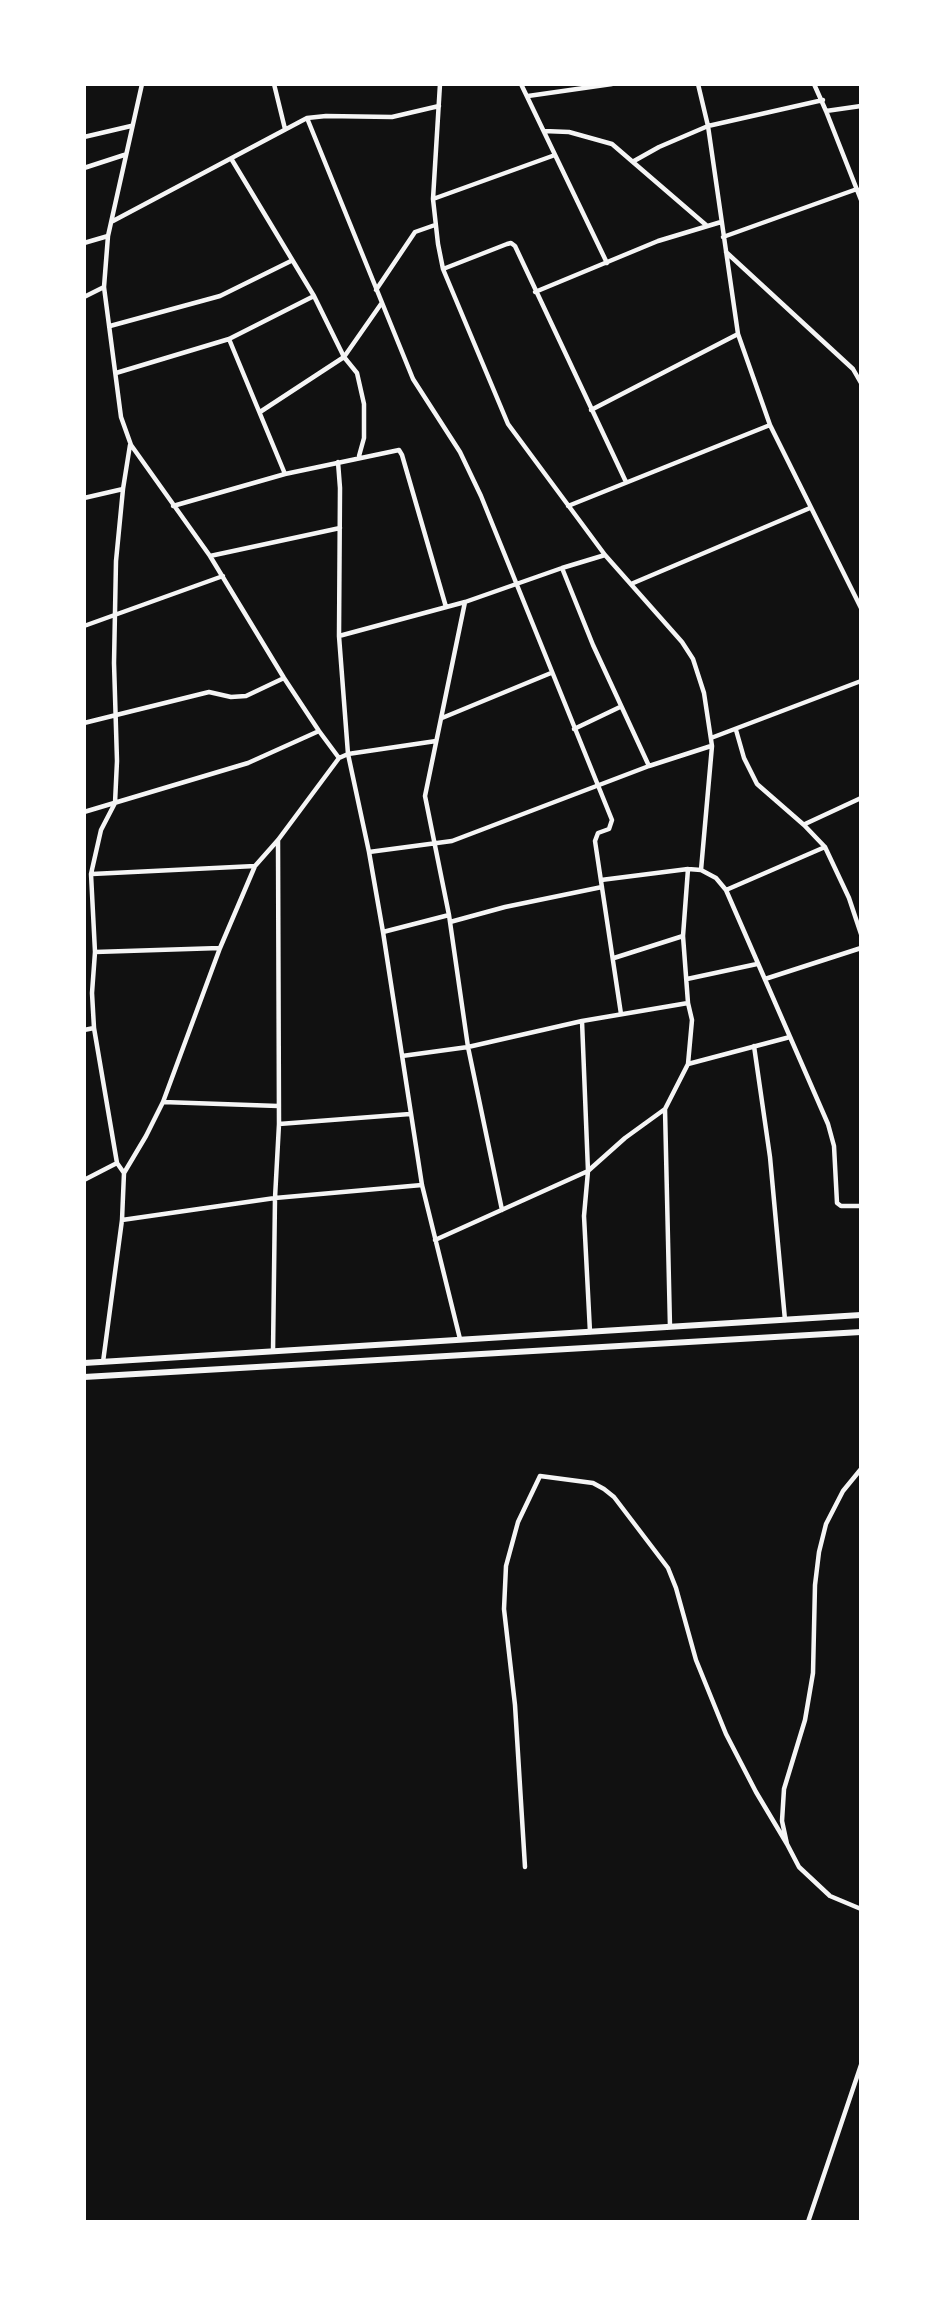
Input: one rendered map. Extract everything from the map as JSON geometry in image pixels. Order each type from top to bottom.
[{"type":"main road","points":[[84,1363],[861,1315]]},
{"type":"main road","points":[[84,1377],[861,1332]]},
{"type":"main road","points":[[444,1342],[446,1356]]},
{"type":"street","points":[[142,84],[108,236],[104,287],[121,417],[131,444],[210,556],[284,678],[339,758]]},
{"type":"street","points":[[274,84],[285,129]]},
{"type":"street","points":[[440,84],[433,199],[443,269],[508,424],[605,555],[682,642],[693,659],[704,694],[712,746],[702,870]]},
{"type":"street","points":[[521,84],[607,263]]},
{"type":"street","points":[[528,96],[612,84]]},
{"type":"street","points":[[698,84],[708,126],[738,334],[770,425],[861,608]]},
{"type":"street","points":[[814,84],[861,200]]},
{"type":"street","points":[[634,161],[708,126],[822,100]]},
{"type":"street","points":[[112,221],[232,160],[307,118],[392,117],[439,106]]},
{"type":"street","points":[[826,111],[861,106]]},
{"type":"street","points":[[307,118],[419,391],[460,452],[517,583],[612,820],[609,830],[597,833],[595,841],[621,1014]]},
{"type":"street","points":[[84,136],[131,126]]},
{"type":"street","points":[[544,131],[569,132],[612,144],[707,225]]},
{"type":"street","points":[[84,168],[124,155]]},
{"type":"street","points":[[433,199],[555,155]]},
{"type":"street","points":[[232,160],[314,296],[344,357],[357,373],[364,404],[364,438],[359,457]]},
{"type":"street","points":[[723,237],[857,189]]},
{"type":"street","points":[[535,292],[658,241],[721,222]]},
{"type":"street","points":[[376,290],[415,232],[435,225]]},
{"type":"street","points":[[84,243],[108,236]]},
{"type":"street","points":[[443,269],[511,243],[515,246],[626,482]]},
{"type":"street","points":[[725,251],[853,369],[861,383]]},
{"type":"street","points":[[110,326],[220,296],[291,261]]},
{"type":"street","points":[[84,297],[104,287]]},
{"type":"street","points":[[116,373],[229,339],[314,296]]},
{"type":"street","points":[[260,412],[344,357],[382,303]]},
{"type":"street","points":[[591,410],[738,334]]},
{"type":"street","points":[[229,339],[285,474]]},
{"type":"street","points":[[853,369],[861,367]]},
{"type":"street","points":[[568,506],[770,425]]},
{"type":"street","points":[[124,1173],[117,1163],[94,1028],[92,993],[95,952],[91,874],[101,830],[115,803],[117,761],[114,663],[117,561],[123,489],[131,444]]},
{"type":"street","points":[[173,506],[285,474],[395,450],[401,452],[446,607]]},
{"type":"street","points":[[338,462],[339,636],[348,754],[383,932],[422,1185],[460,1341]]},
{"type":"street","points":[[84,498],[123,489]]},
{"type":"street","points":[[631,584],[810,508]]},
{"type":"street","points":[[210,556],[340,528]]},
{"type":"street","points":[[339,636],[446,607],[605,555]]},
{"type":"street","points":[[562,568],[649,766]]},
{"type":"street","points":[[84,626],[223,576]]},
{"type":"street","points":[[465,601],[425,796],[449,915],[468,1047],[502,1210]]},
{"type":"street","points":[[442,719],[551,673]]},
{"type":"street","points":[[84,723],[209,692],[231,697],[246,696],[284,678]]},
{"type":"street","points":[[711,738],[861,681]]},
{"type":"street","points":[[574,729],[621,707]]},
{"type":"street","points":[[736,730],[744,758],[757,784],[825,847],[849,898],[861,934]]},
{"type":"street","points":[[84,812],[248,763],[319,731]]},
{"type":"street","points":[[103,1362],[122,1220],[124,1173],[163,1102],[220,948],[255,866],[278,840],[339,758],[348,754],[436,741]]},
{"type":"street","points":[[369,852],[452,841],[649,766],[712,746]]},
{"type":"street","points":[[804,825],[861,798]]},
{"type":"street","points":[[274,1351],[275,1198],[279,1124],[278,840]]},
{"type":"street","points":[[726,890],[825,847]]},
{"type":"street","points":[[91,874],[255,866]]},
{"type":"street","points":[[601,880],[688,869],[702,870],[716,878],[726,890],[832,1135],[837,1203],[841,1206],[861,1206]]},
{"type":"street","points":[[435,1240],[588,1171],[625,1138],[665,1109],[688,1064],[692,1020],[688,1003],[683,936],[688,869]]},
{"type":"street","points":[[450,922],[505,907],[602,887]]},
{"type":"street","points":[[383,932],[449,915]]},
{"type":"street","points":[[614,958],[683,936]]},
{"type":"street","points":[[95,952],[220,948]]},
{"type":"street","points":[[765,979],[861,948]]},
{"type":"street","points":[[687,979],[757,964]]},
{"type":"street","points":[[402,1056],[468,1047],[582,1021],[688,1003]]},
{"type":"street","points":[[582,1021],[588,1171],[584,1216],[590,1333]]},
{"type":"street","points":[[84,1030],[94,1028]]},
{"type":"street","points":[[688,1064],[790,1037]]},
{"type":"street","points":[[754,1046],[770,1157],[785,1320]]},
{"type":"street","points":[[163,1102],[278,1106]]},
{"type":"street","points":[[665,1109],[670,1328]]},
{"type":"street","points":[[279,1124],[410,1114]]},
{"type":"street","points":[[84,1180],[117,1163]]},
{"type":"street","points":[[122,1220],[275,1198],[422,1185]]},
{"type":"street","points":[[787,1844],[782,1821],[784,1788],[805,1720],[813,1673],[818,1552],[826,1524],[843,1491],[861,1469]]},
{"type":"street","points":[[525,1867],[515,1704],[505,1609],[506,1566],[518,1522],[540,1476],[593,1483],[604,1489],[614,1497],[668,1568],[696,1660],[720,1721],[756,1792],[799,1867],[830,1896],[861,1909]]},
{"type":"street","points":[[808,2222],[861,2065]]}]
